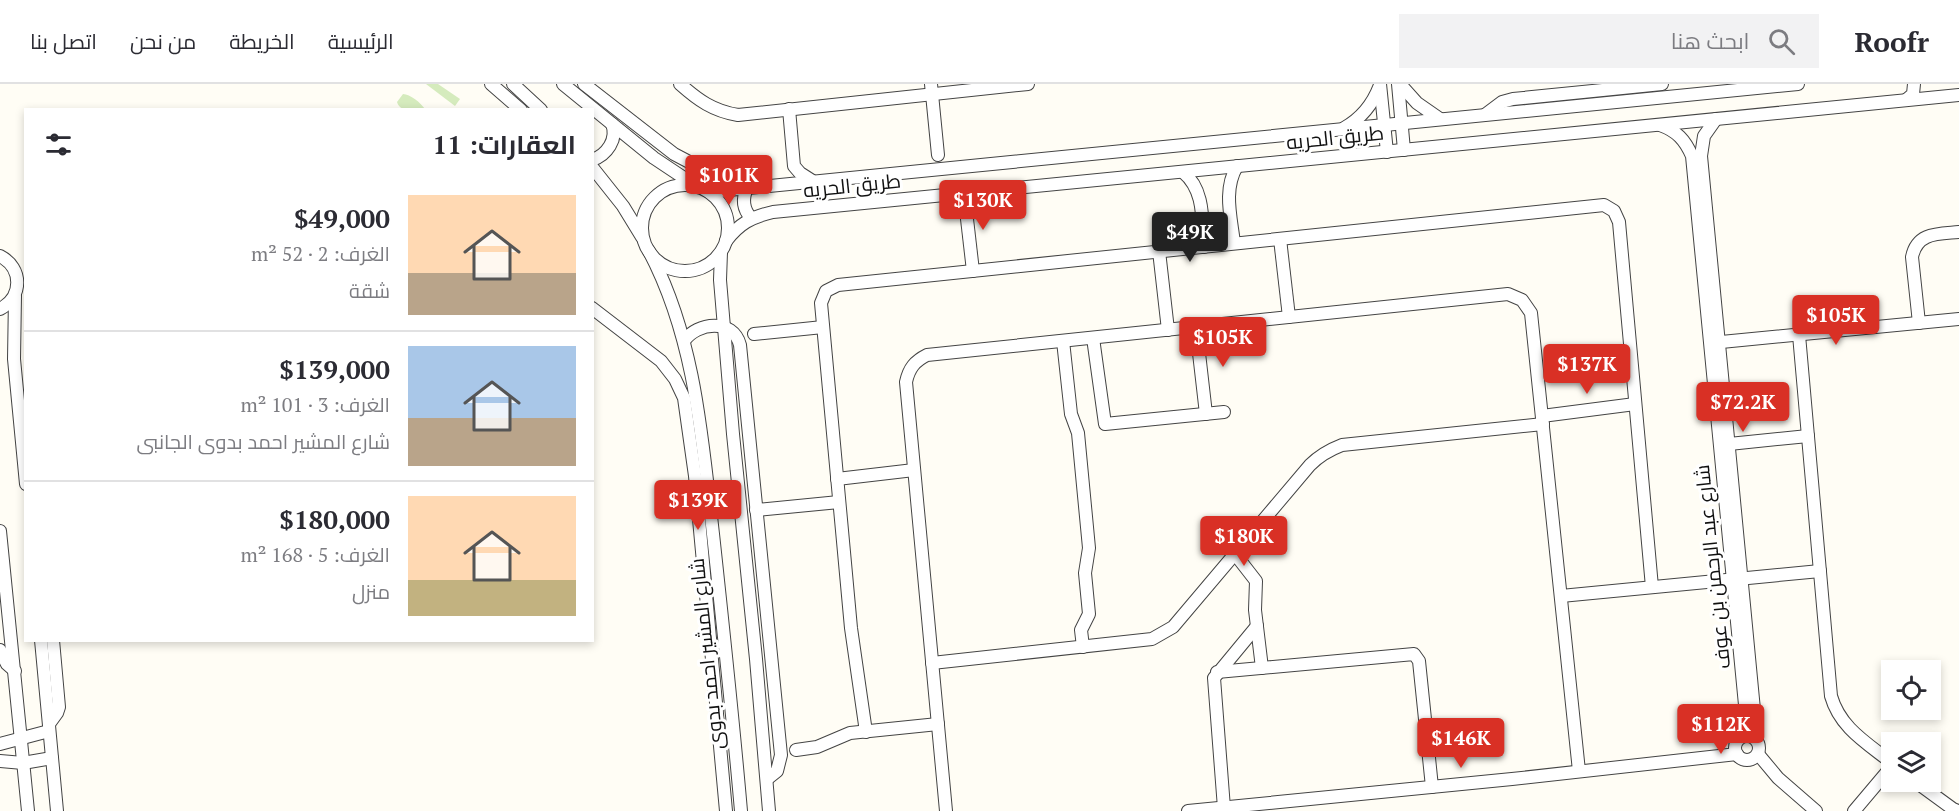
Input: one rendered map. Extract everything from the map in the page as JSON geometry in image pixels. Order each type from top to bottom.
[{"type":"street","points":[[491,84],[520,108]]},
{"type":"street","points":[[513,84],[539,108]]},
{"type":"street","points":[[563,84],[592,108]]},
{"type":"street","points":[[584,84],[684,160],[724,173],[734,180],[742,188],[746,210],[751,218]]},
{"type":"street","points":[[680,84],[709,107],[723,113],[738,115],[931,89],[1028,84]]},
{"type":"street","points":[[1380,84],[1387,152]]},
{"type":"street","points":[[1343,129],[1357,120],[1368,108],[1380,84]]},
{"type":"street","points":[[1399,84],[1417,103],[1440,119]]},
{"type":"street","points":[[1399,84],[1404,150]]},
{"type":"street","points":[[1485,115],[1502,102],[1513,99],[1662,84]]},
{"type":"street","name":"طريق الحريه","points":[[703,189],[814,182],[1798,84]]},
{"type":"street","points":[[1906,100],[1913,94],[1914,84]]},
{"type":"street","points":[[1940,84],[1941,88],[1953,96]]},
{"type":"street","points":[[931,89],[938,155]]},
{"type":"street","name":"طريق الحريه","points":[[723,247],[743,222],[772,212],[1953,96]]},
{"type":"street","points":[[594,109],[654,158],[703,189],[719,202],[726,216],[728,233],[719,263],[769,811]]},
{"type":"street","points":[[776,185],[790,174],[794,166],[789,109]]},
{"type":"street","name":"شارع عبد الرحمن بن عوف","points":[[1716,119],[1704,136],[1701,156],[1714,343],[1729,444],[1737,579]]},
{"type":"street","points":[[594,159],[602,155],[612,142],[615,131],[612,124]]},
{"type":"street","name":"شارع عبد الرحمن بن عوف","points":[[1659,125],[1680,136],[1688,145],[1692,156],[1714,343],[1754,744]]},
{"type":"street","points":[[654,158],[663,145]]},
{"type":"street","points":[[794,166],[814,182]]},
{"type":"street","points":[[1234,243],[1228,186],[1237,166]]},
{"type":"street","name":"شارع المشير احمد بدوى","points":[[594,170],[623,206],[646,245],[669,295],[684,341],[690,368],[690,396],[703,443],[728,665],[741,811]]},
{"type":"street","points":[[1183,172],[1191,178],[1200,194],[1204,246]]},
{"type":"street","points":[[703,189],[677,185],[659,194],[646,209],[643,219],[646,245],[664,266],[685,271],[705,266],[723,247]]},
{"type":"street","points":[[964,193],[973,271]]},
{"type":"street","points":[[866,732],[851,628],[821,303],[826,291],[832,287],[1586,206],[1610,207],[1618,216],[1619,222],[1652,587]]},
{"type":"street","points":[[1919,323],[1912,257],[1917,243],[1929,235],[1959,232]]},
{"type":"street","points":[[1280,238],[1289,317]]},
{"type":"street","points":[[1159,251],[1168,330]]},
{"type":"street","points":[[0,256],[6,259],[15,270],[18,283],[15,296],[13,338],[24,465]]},
{"type":"street","points":[[946,811],[906,382],[908,373],[919,359],[927,355],[1508,294],[1515,296],[1528,306],[1531,313],[1580,771]]},
{"type":"street","points":[[0,309],[15,296]]},
{"type":"street","points":[[594,310],[655,356],[690,396],[695,476],[726,811]]},
{"type":"street","points":[[1714,343],[1959,319]]},
{"type":"street","points":[[1094,338],[1105,424],[1214,413],[1200,326]]},
{"type":"street","points":[[684,341],[691,332],[700,327],[725,328],[735,334],[740,345],[781,755],[777,771],[766,779]]},
{"type":"street","points":[[754,334],[823,327]]},
{"type":"street","points":[[1799,334],[1831,696],[1844,725],[1881,756]]},
{"type":"street","points":[[1063,341],[1070,412],[1078,433],[1089,548],[1085,575],[1089,614],[1081,629],[1083,647]]},
{"type":"street","points":[[671,373],[690,368]]},
{"type":"street","points":[[15,379],[24,387]]},
{"type":"street","points":[[932,663],[1140,641],[1163,634],[1173,627],[1310,465],[1330,449],[1543,420],[1635,404]]},
{"type":"street","points":[[1729,444],[1808,436]]},
{"type":"street","points":[[837,478],[914,470]]},
{"type":"street","points":[[739,493],[754,492]]},
{"type":"street","points":[[756,510],[840,502]]},
{"type":"street","points":[[0,531],[28,811]]},
{"type":"street","points":[[1235,554],[1256,581],[1255,610],[1262,668]]},
{"type":"street","points":[[1561,596],[1820,571]]},
{"type":"street","points":[[1224,808],[1214,681],[1217,672],[1257,626]]},
{"type":"street","points":[[41,642],[57,811]]},
{"type":"street","points":[[0,744],[49,727],[57,713],[59,706],[53,642]]},
{"type":"street","points":[[0,650],[7,664],[15,671]]},
{"type":"street","points":[[1217,672],[1410,654],[1417,656],[1432,787]]},
{"type":"street","points":[[796,750],[817,747],[844,735],[938,724]]},
{"type":"street","points":[[1737,754],[1736,743],[1739,738],[1754,744],[1778,778],[1816,811]]},
{"type":"street","points":[[1188,811],[1737,754],[1746,760],[1752,759],[1754,744]]},
{"type":"street","points":[[0,761],[23,762],[52,758]]},
{"type":"street","points":[[1854,811],[1881,778]]},
{"type":"street","points":[[1930,792],[1958,811]]},
{"type":"green space","points":[[426,84],[438,84],[460,99],[455,106]]},
{"type":"green space","points":[[403,94],[415,99],[424,108],[401,108],[397,102]]}]
